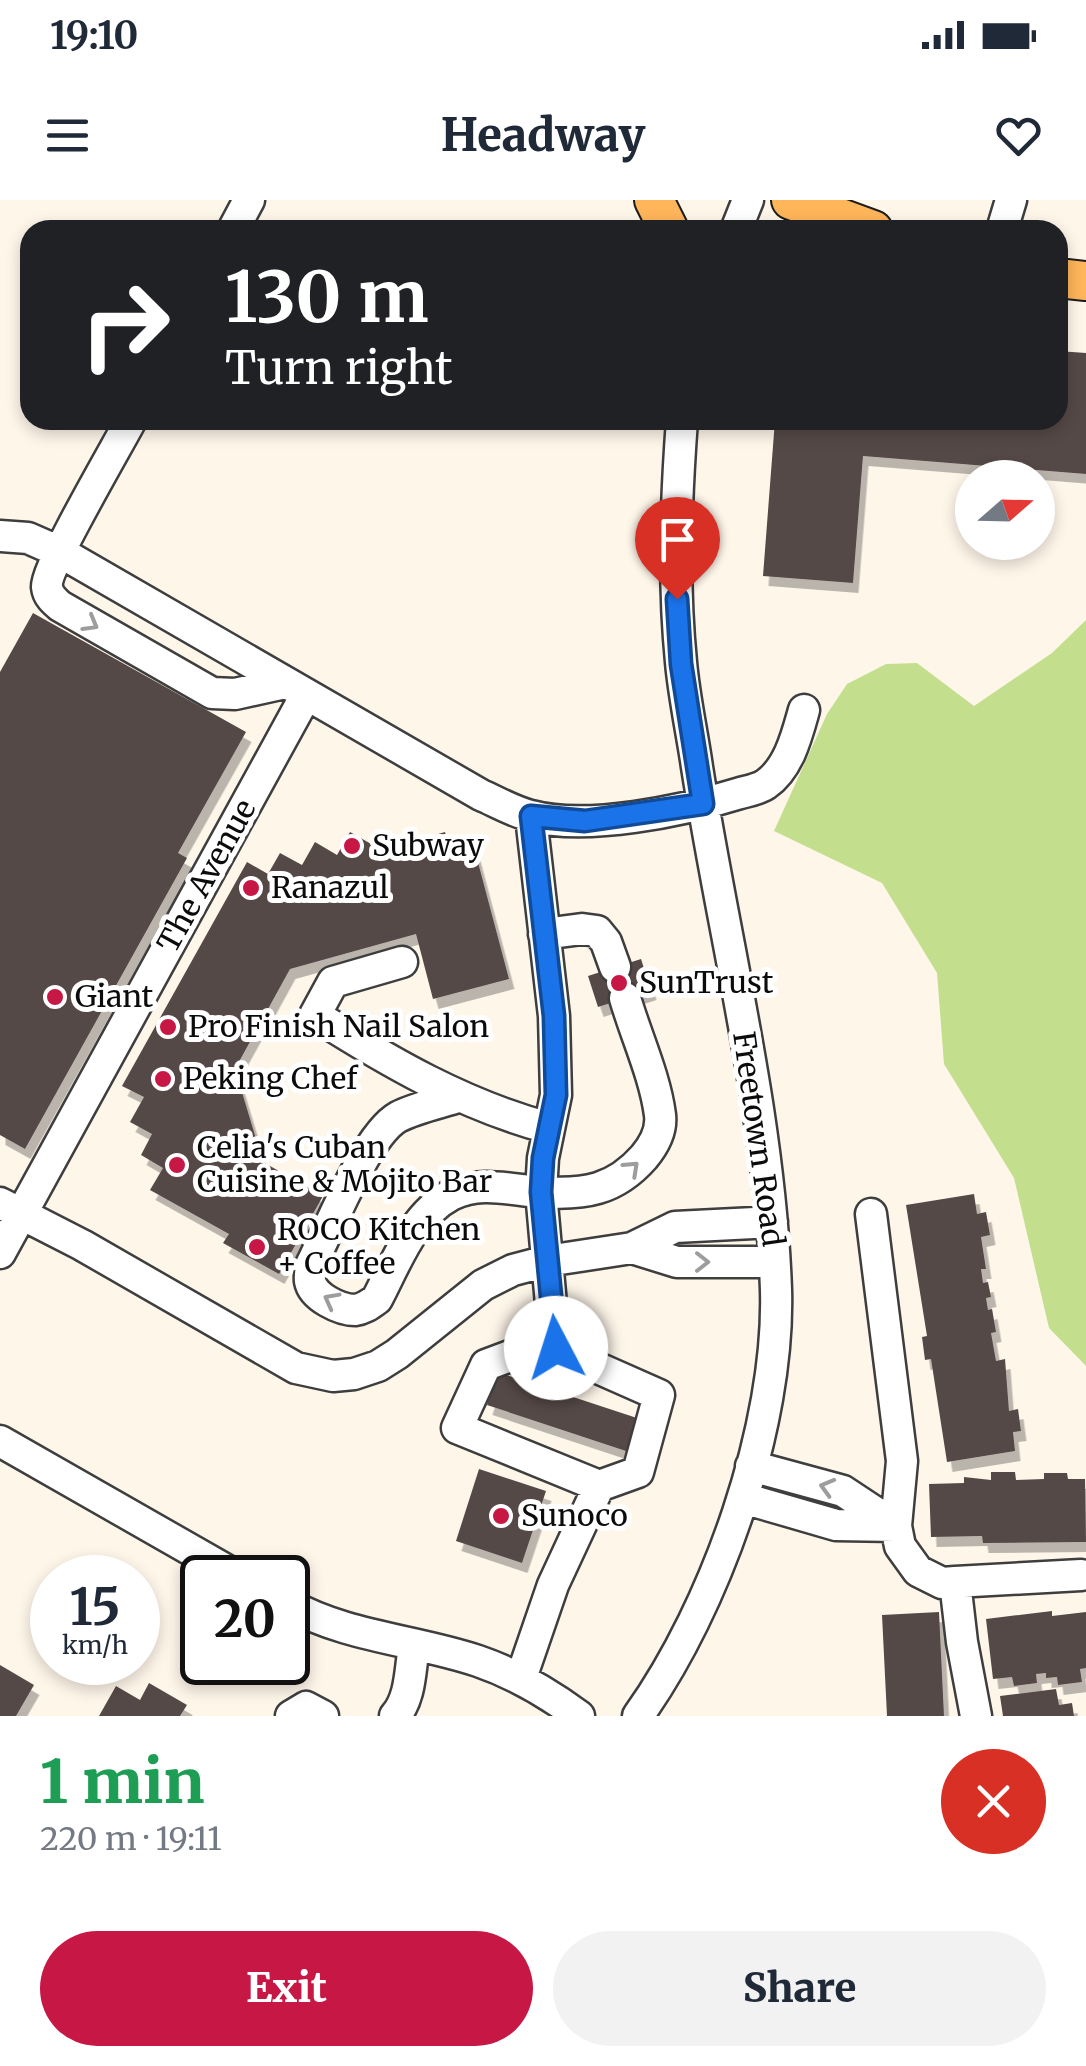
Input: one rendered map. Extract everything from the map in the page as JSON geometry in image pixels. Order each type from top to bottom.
[{"type":"main road","points":[[791,200],[846,220]]},
{"type":"street","points":[[126,430],[60,552],[47,588],[60,606],[212,693],[295,689]]},
{"type":"street","name":"Freetown Road","points":[[638,1716],[656,1690],[711,1584],[743,1498],[773,1348],[772,1222],[681,664],[675,567],[682,430]]},
{"type":"street","points":[[0,536],[28,538],[60,552],[481,794],[531,816],[585,821],[703,804],[765,786],[794,743],[804,710]]},
{"type":"street","name":"The Avenue","points":[[0,1253],[11,1209],[295,689]]},
{"type":"street","points":[[531,816],[556,1058],[556,1095],[541,1192],[556,1348]]},
{"type":"street","points":[[544,934],[596,931],[606,942],[615,968]]},
{"type":"street","points":[[402,962],[332,982],[315,1014],[366,1048],[458,1097],[502,1116],[548,1128]]},
{"type":"street","points":[[458,1097],[398,1117],[375,1141],[311,1264],[310,1282],[318,1295],[354,1310],[377,1299],[418,1225],[433,1207],[453,1194],[499,1186],[541,1192],[586,1192],[625,1177],[652,1147],[660,1117],[624,998]]},
{"type":"street","points":[[11,1209],[82,1245],[296,1368],[332,1376],[378,1366],[482,1285],[513,1270],[632,1248],[675,1227],[772,1222]]},
{"type":"street","points":[[871,1214],[902,1461],[896,1526],[900,1546],[918,1571],[942,1583],[1081,1575]]},
{"type":"street","points":[[632,1248],[676,1262],[774,1262]]},
{"type":"street","points":[[556,1348],[659,1395],[638,1472],[598,1486],[457,1428],[486,1365],[518,1353],[556,1348]]},
{"type":"street","points":[[0,1441],[200,1555]]},
{"type":"street","points":[[751,1466],[843,1492],[896,1526]]},
{"type":"street","points":[[521,1678],[553,1585],[598,1486]]},
{"type":"street","points":[[743,1498],[836,1525],[896,1526]]},
{"type":"street","points":[[955,1582],[976,1716]]},
{"type":"street","points":[[310,1614],[414,1646],[476,1660],[521,1678],[580,1716]]},
{"type":"street","points":[[395,1716],[407,1691],[414,1646]]},
{"type":"green space","points":[[1086,620],[1086,1366],[1049,1328],[1014,1178],[944,1064],[937,973],[882,883],[774,831],[827,714],[847,684],[886,664],[917,663],[974,706],[1052,653]]},
{"type":"building","points":[[1068,352],[1086,353],[1086,474],[1055,471],[1055,460],[955,460],[955,463],[863,456],[853,583],[763,576],[774,430],[1068,430]]},
{"type":"building","name":"Giant","points":[[33,613],[246,732],[178,853],[187,858],[25,1149],[0,1135],[0,672]]},
{"type":"building","points":[[350,832],[396,858],[417,852],[414,841],[445,832],[452,858],[475,851],[509,979],[433,999],[416,934],[290,969],[235,1069],[263,1162],[323,1196],[279,1274],[223,1243],[229,1234],[150,1190],[163,1168],[141,1155],[152,1134],[130,1122],[144,1097],[122,1086],[247,862],[268,874],[280,853],[302,865],[315,842],[337,855]]},
{"type":"building","name":"SunTrust","points":[[641,959],[651,990],[598,1007],[588,976]]},
{"type":"building","points":[[974,1194],[977,1214],[986,1212],[990,1235],[981,1237],[986,1269],[981,1269],[991,1297],[986,1298],[996,1332],[991,1333],[996,1361],[1005,1359],[1009,1411],[1018,1409],[1021,1431],[1013,1432],[1015,1451],[947,1462],[931,1359],[925,1360],[922,1337],[927,1336],[906,1205]]},
{"type":"building","name":"Sunoco","points":[[497,1372],[643,1420],[632,1453],[487,1405]]},
{"type":"building","name":"Sunoco","points":[[479,1469],[546,1491],[522,1563],[456,1541]]},
{"type":"building","points":[[991,1472],[1015,1472],[1016,1480],[1044,1479],[1044,1473],[1067,1473],[1068,1479],[1085,1479],[1086,1542],[983,1543],[982,1536],[931,1537],[929,1484],[964,1483],[964,1477],[991,1480]]},
{"type":"building","points":[[1052,1611],[1052,1616],[1086,1612],[1086,1668],[1080,1669],[1082,1682],[1058,1685],[1057,1677],[1046,1678],[1046,1673],[1036,1674],[1037,1683],[1014,1686],[1012,1677],[993,1679],[986,1619]]},
{"type":"building","points":[[939,1612],[944,1716],[887,1716],[882,1615]]},
{"type":"building","points":[[0,1665],[34,1685],[16,1716],[0,1716]]},
{"type":"building","points":[[148,1685],[152,1685],[187,1705],[180,1716],[99,1716],[116,1686],[140,1700]]},
{"type":"building","points":[[1056,1689],[1059,1705],[1072,1703],[1074,1716],[1003,1716],[1000,1696]]},
{"type":"place","name":"Subway","points":[[352,846]]},
{"type":"place","name":"Ranazul","points":[[251,888]]},
{"type":"place","name":"SunTrust","points":[[619,983]]},
{"type":"place","name":"Giant","points":[[55,997]]},
{"type":"place","name":"Pro Finish Nail Salon","points":[[168,1027]]},
{"type":"place","name":"Peking Chef","points":[[163,1079]]},
{"type":"place","name":"Celia's Cuban Cuisine & Mojito Bar","points":[[177,1165]]},
{"type":"place","name":"ROCO Kitchen + Coffee","points":[[257,1247]]},
{"type":"place","name":"Sunoco","points":[[501,1516]]},
{"type":"route","points":[[556,1348],[541,1192],[543,1158],[556,1095],[554,1016],[531,816],[585,821],[703,804],[681,664],[677,599]]}]
